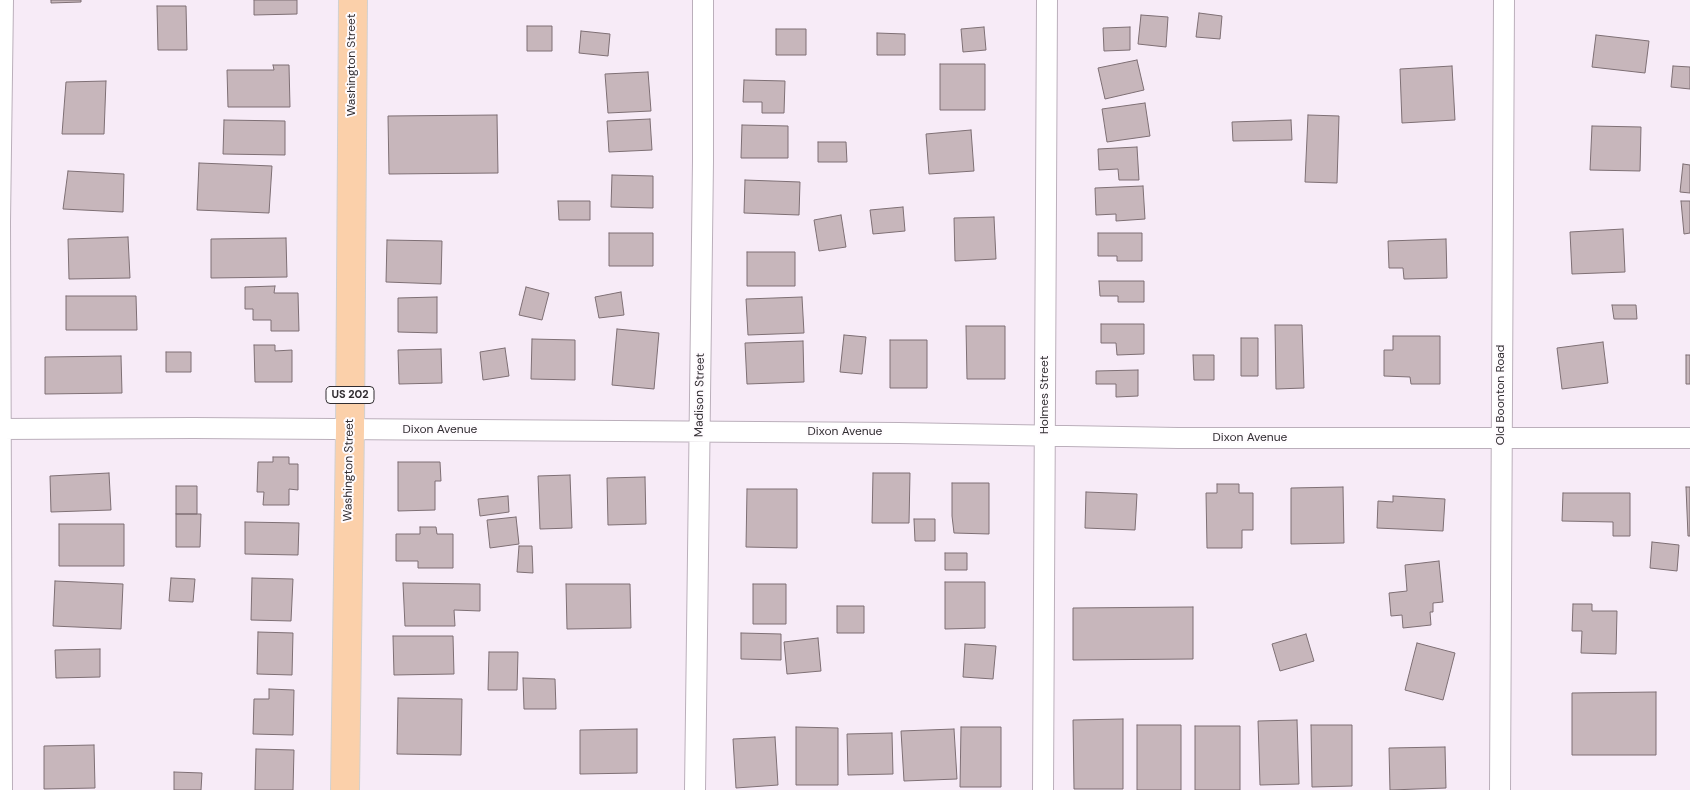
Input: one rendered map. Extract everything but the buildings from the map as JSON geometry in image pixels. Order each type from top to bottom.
[{"type":"main road","name":"Washington Street","points":[[345,790],[353,0]]},
{"type":"street","points":[[2,790],[0,222],[3,0]]},
{"type":"street","name":"Madison Street","points":[[695,790],[703,161],[703,0]]},
{"type":"street","name":"Holmes Street","points":[[1043,790],[1047,0]]},
{"type":"street","name":"Old Boonton Road","points":[[1500,790],[1504,0]]},
{"type":"street","name":"Dixon Avenue","points":[[1,428],[898,433],[1178,438],[1690,438]]}]
